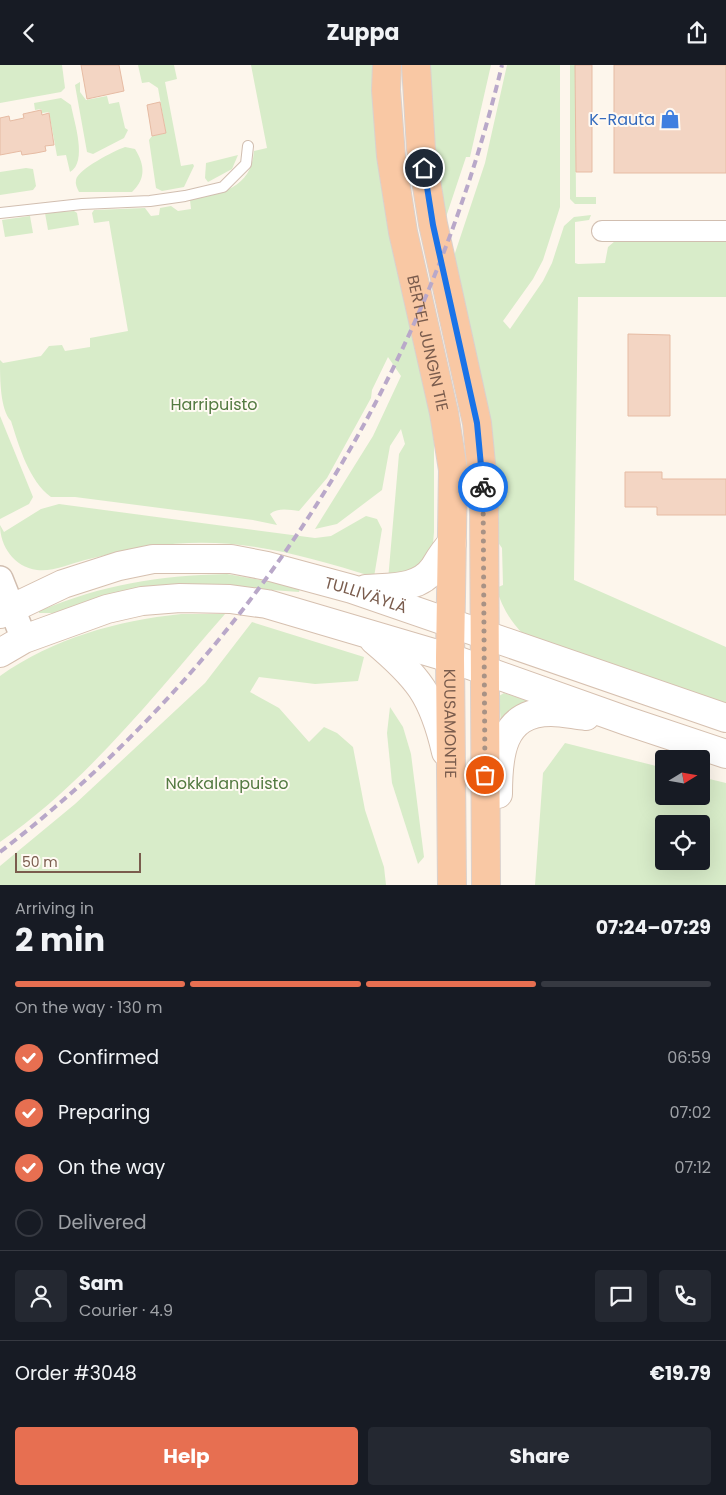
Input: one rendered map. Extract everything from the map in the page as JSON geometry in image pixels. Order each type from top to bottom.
[{"type":"highway","name":"BERTEL JUNGIN TIE","points":[[387,65],[386,90],[391,156],[403,232],[444,413],[452,471],[451,623]]},
{"type":"highway","name":"BERTEL JUNGIN TIE","points":[[416,65],[421,149],[433,225],[477,423],[484,494],[485,669]]},
{"type":"highway","name":"KUUSAMONTIE","points":[[451,623],[452,885]]},
{"type":"highway","name":"KUUSAMONTIE","points":[[485,669],[486,885]]},
{"type":"main road","points":[[352,589],[401,587],[419,582],[433,569],[440,556],[452,543]]},
{"type":"main road","name":"TULLIVÄYLÄ","points":[[5,611],[63,584],[119,566],[153,559],[231,559],[267,566],[352,589],[726,718]]},
{"type":"main road","points":[[0,653],[24,639],[107,609],[142,601],[180,598],[230,599],[267,604],[485,669],[627,721],[726,754]]},
{"type":"main road","points":[[367,635],[406,667],[424,691],[439,721],[451,773]]},
{"type":"main road","points":[[493,885],[497,857],[498,760],[503,743],[517,723],[533,716],[551,712],[627,721]]},
{"type":"street","points":[[602,231],[726,231]]},
{"type":"street","points":[[0,579],[5,611],[24,639]]},
{"type":"lane","points":[[0,213],[75,205],[150,201],[224,187],[246,163],[248,146]]},
{"type":"green space","points":[[0,65],[62,65],[65,88],[61,92],[0,103]]},
{"type":"green space","points":[[138,65],[174,65],[177,79],[165,82],[181,166],[193,164],[194,166],[184,187],[162,191],[156,188],[149,140],[152,136],[166,133],[158,88],[149,82],[142,83]]},
{"type":"green space","name":"Harripuisto","points":[[251,65],[376,65],[434,417],[433,544],[425,566],[388,580],[399,454],[405,444],[401,429],[390,446],[382,490],[337,524],[315,529],[373,436],[401,376],[388,357],[372,390],[371,398],[327,478],[299,511],[280,510],[270,514],[277,525],[253,520],[75,497],[51,497],[43,490],[31,473],[21,452],[3,402],[0,360],[3,363],[41,356],[49,346],[62,345],[65,351],[90,347],[90,338],[128,331],[109,221],[94,223],[92,213],[94,210],[145,208],[151,216],[159,215],[160,208],[171,206],[178,211],[191,209],[190,200],[213,195],[233,187],[241,181],[252,164],[254,151],[267,148]]},
{"type":"green space","points":[[430,65],[491,65],[470,157],[466,157],[444,223],[429,106]]},
{"type":"green space","points":[[507,65],[560,65],[560,207],[543,260],[533,279],[503,321],[510,329],[543,281],[552,263],[564,226],[574,217],[591,215],[589,220],[575,222],[575,263],[578,264],[605,263],[608,247],[615,241],[726,240],[726,297],[578,297],[574,580],[726,647],[726,706],[523,634],[507,613],[496,588],[503,585],[502,548],[495,538],[452,262],[485,163]]},
{"type":"green space","points":[[570,65],[575,65],[576,197],[596,197],[596,204],[575,204],[570,199]]},
{"type":"green space","points":[[80,82],[80,92],[86,100],[107,96],[109,104],[119,102],[125,128],[128,130],[124,138],[93,154],[87,152],[75,85]]},
{"type":"green space","points":[[61,98],[71,105],[77,131],[78,160],[70,172],[66,155],[57,156],[49,112],[42,113],[41,109],[35,110],[34,103]]},
{"type":"green space","points":[[125,147],[135,149],[142,166],[142,177],[132,192],[79,192],[76,180],[83,171],[105,156]]},
{"type":"green space","points":[[238,155],[232,169],[208,182],[205,178],[206,163]]},
{"type":"green space","points":[[26,168],[33,169],[36,186],[33,190],[0,195],[0,172]]},
{"type":"green space","points":[[74,211],[77,213],[79,225],[48,230],[45,213]]},
{"type":"green space","points":[[30,216],[33,233],[5,237],[2,220]]},
{"type":"green space","points":[[0,416],[33,497],[29,504],[0,519]]},
{"type":"green space","points":[[59,504],[315,538],[331,536],[366,516],[377,519],[382,529],[374,577],[317,560],[263,548],[207,543],[140,548],[49,570],[37,570],[22,565],[15,560],[6,548],[0,525],[4,532],[41,509]]},
{"type":"green space","points":[[227,574],[300,587],[299,592],[231,587],[58,613],[39,613],[39,611],[87,594],[131,583],[154,579]]},
{"type":"green space","points":[[181,614],[225,614],[146,705],[91,764],[32,818],[0,842],[0,676],[42,651],[86,633],[133,621]]},
{"type":"green space","name":"Nokkalanpuisto","points":[[252,622],[364,657],[358,681],[315,684],[259,677],[250,692],[279,708],[309,742],[324,727],[337,733],[353,747],[365,810],[384,867],[386,885],[0,885],[0,866],[75,804],[205,683]]},
{"type":"green space","points":[[504,693],[531,702],[501,724],[499,696]]},
{"type":"green space","points":[[390,707],[403,727],[411,754],[424,857],[418,864],[392,783],[387,733]]},
{"type":"green space","points":[[565,743],[655,766],[655,805],[710,805],[710,779],[726,783],[726,885],[535,885],[543,773]]},
{"type":"building","points":[[81,65],[119,65],[124,91],[87,99]]},
{"type":"building","name":"K-Rauta","points":[[575,65],[592,65],[592,172],[576,172]]},
{"type":"building","name":"K-Rauta","points":[[614,65],[726,65],[726,173],[614,173]]},
{"type":"building","points":[[160,102],[166,133],[152,136],[147,105]]},
{"type":"building","points":[[41,110],[42,115],[49,113],[54,145],[45,146],[46,151],[36,153],[22,155],[21,151],[0,155],[0,118],[9,116],[10,121],[24,118],[23,114]]},
{"type":"building","points":[[628,334],[670,335],[670,416],[628,416]]},
{"type":"building","points":[[625,472],[662,472],[662,479],[726,479],[726,515],[657,515],[657,507],[625,507]]},
{"type":"railway","points":[[0,852],[92,774],[175,690],[251,599],[318,502],[377,399],[428,292],[469,180],[502,65]]},
{"type":"way so far","points":[[483,487],[485,775]]},
{"type":"place","name":"K-Rauta","points":[[670,119]]},
{"type":"route","points":[[424,168],[433,225],[477,423],[483,487]]}]
